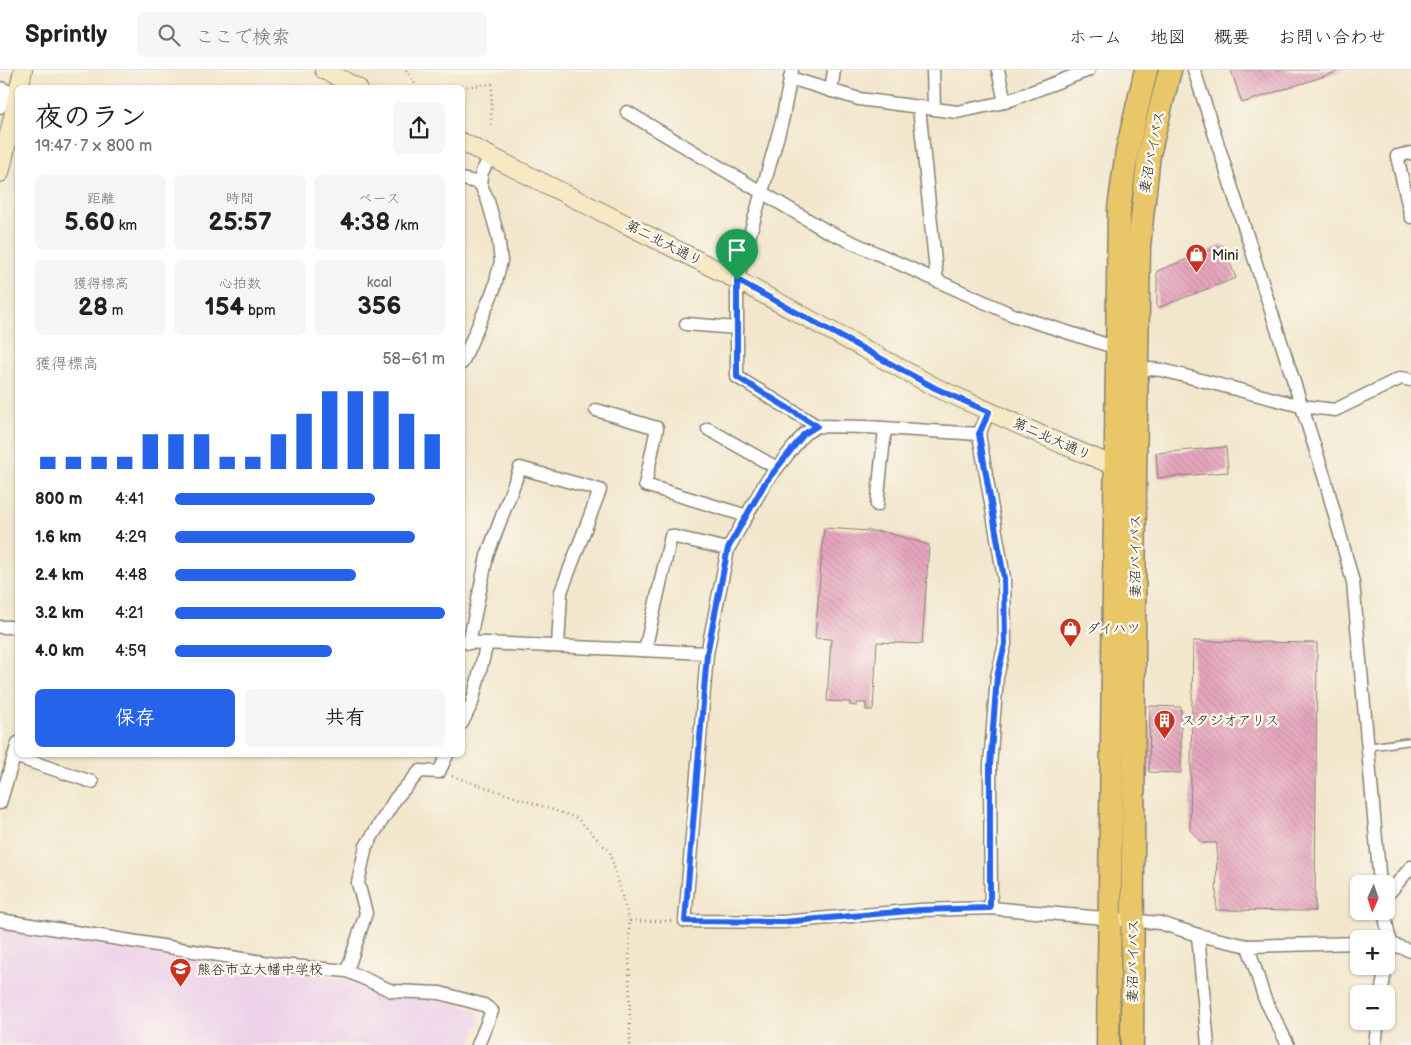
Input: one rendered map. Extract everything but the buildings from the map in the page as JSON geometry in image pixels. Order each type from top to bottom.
[{"type":"highway","name":"妻沼バイパス","points":[[1132,1045],[1133,921],[1125,470],[1117,348],[1119,209],[1128,151],[1146,70]]},
{"type":"highway","name":"妻沼バイパス","points":[[1108,1045],[1109,920],[1125,470],[1138,368],[1139,246],[1149,154],[1170,70]]},
{"type":"street","points":[[15,85],[23,70]]},
{"type":"street","points":[[324,70],[352,85]]},
{"type":"street","points":[[831,91],[834,70]]},
{"type":"street","points":[[933,70],[934,108]]},
{"type":"street","points":[[998,70],[1005,102]]},
{"type":"street","points":[[979,434],[817,426],[737,377],[737,280],[782,121],[791,74],[831,91],[858,99],[957,112],[1005,102],[1089,70]]},
{"type":"street","points":[[1194,70],[1325,479],[1353,582],[1379,875]]},
{"type":"street","points":[[0,107],[12,91]]},
{"type":"street","points":[[0,173],[13,137],[12,91]]},
{"type":"street","points":[[919,107],[937,281]]},
{"type":"street","points":[[627,112],[826,230],[1013,315],[1117,348]]},
{"type":"street","name":"第二北大通り","points":[[465,144],[737,280],[935,388],[1125,470]]},
{"type":"street","points":[[1411,153],[1397,156],[1411,217]]},
{"type":"street","points":[[465,356],[494,289],[501,261],[498,236],[488,201],[480,183],[482,172],[490,157]]},
{"type":"street","points":[[465,180],[480,183]]},
{"type":"street","points":[[686,324],[737,328]]},
{"type":"street","points":[[1138,368],[1162,370],[1301,406],[1335,410],[1401,378],[1411,380]]},
{"type":"street","points":[[596,410],[657,428],[645,485],[747,516]]},
{"type":"street","points":[[989,412],[979,434],[1004,578],[1005,644],[997,677],[990,765],[990,908]]},
{"type":"street","points":[[817,426],[804,434],[765,483],[728,548],[707,654],[685,921],[783,922],[920,910],[990,908],[1160,923],[1198,935],[1248,946],[1350,943]]},
{"type":"street","points":[[877,505],[885,428]]},
{"type":"street","points":[[708,429],[777,468]]},
{"type":"street","points":[[558,646],[561,592],[600,490],[520,468],[486,556],[466,643],[707,654]]},
{"type":"street","points":[[645,650],[671,536],[728,548]]},
{"type":"street","points":[[0,627],[15,628]]},
{"type":"street","points":[[465,717],[472,703],[487,644]]},
{"type":"street","points":[[0,803],[15,753]]},
{"type":"street","points":[[17,757],[92,782]]},
{"type":"street","points":[[347,971],[366,913],[358,883],[366,846],[396,798],[420,771],[439,772],[446,757]]},
{"type":"street","points":[[1395,886],[1411,867]]},
{"type":"street","points":[[0,920],[271,964],[326,971],[347,971],[392,992],[440,993],[484,1005],[492,1011],[478,1045]]},
{"type":"street","points":[[1198,935],[1208,1045]]},
{"type":"street","points":[[1395,945],[1411,951]]},
{"type":"street","points":[[1248,946],[1264,997],[1288,1045]]},
{"type":"street","points":[[1376,1045],[1377,1030]]},
{"type":"lane","points":[[1367,747],[1411,741]]},
{"type":"path","points":[[406,70],[416,85]]},
{"type":"path","points":[[465,87],[492,84],[491,128]]},
{"type":"path","points":[[439,772],[577,818],[610,852],[629,921],[630,1045]]},
{"type":"path","points":[[629,921],[685,921]]},
{"type":"shaded area","name":"熊谷市立大幡中学校","points":[[0,928],[346,980],[379,995],[448,1001],[479,1012],[480,1020],[470,1045],[0,1045]]},
{"type":"place","name":"Mini","points":[[1196,274]]},
{"type":"place","name":"ダイハツ","points":[[1070,647]]},
{"type":"place","name":"スタジオアリス","points":[[1165,739]]},
{"type":"place","name":"熊谷市立大幡中学校","points":[[181,988]]},
{"type":"route","points":[[737,280],[935,388],[989,412],[979,434],[1004,578],[1005,644],[997,677],[990,765],[990,908],[920,910],[783,922],[685,921],[707,654],[728,548],[765,483],[804,434],[817,426],[737,377],[737,280]]}]
